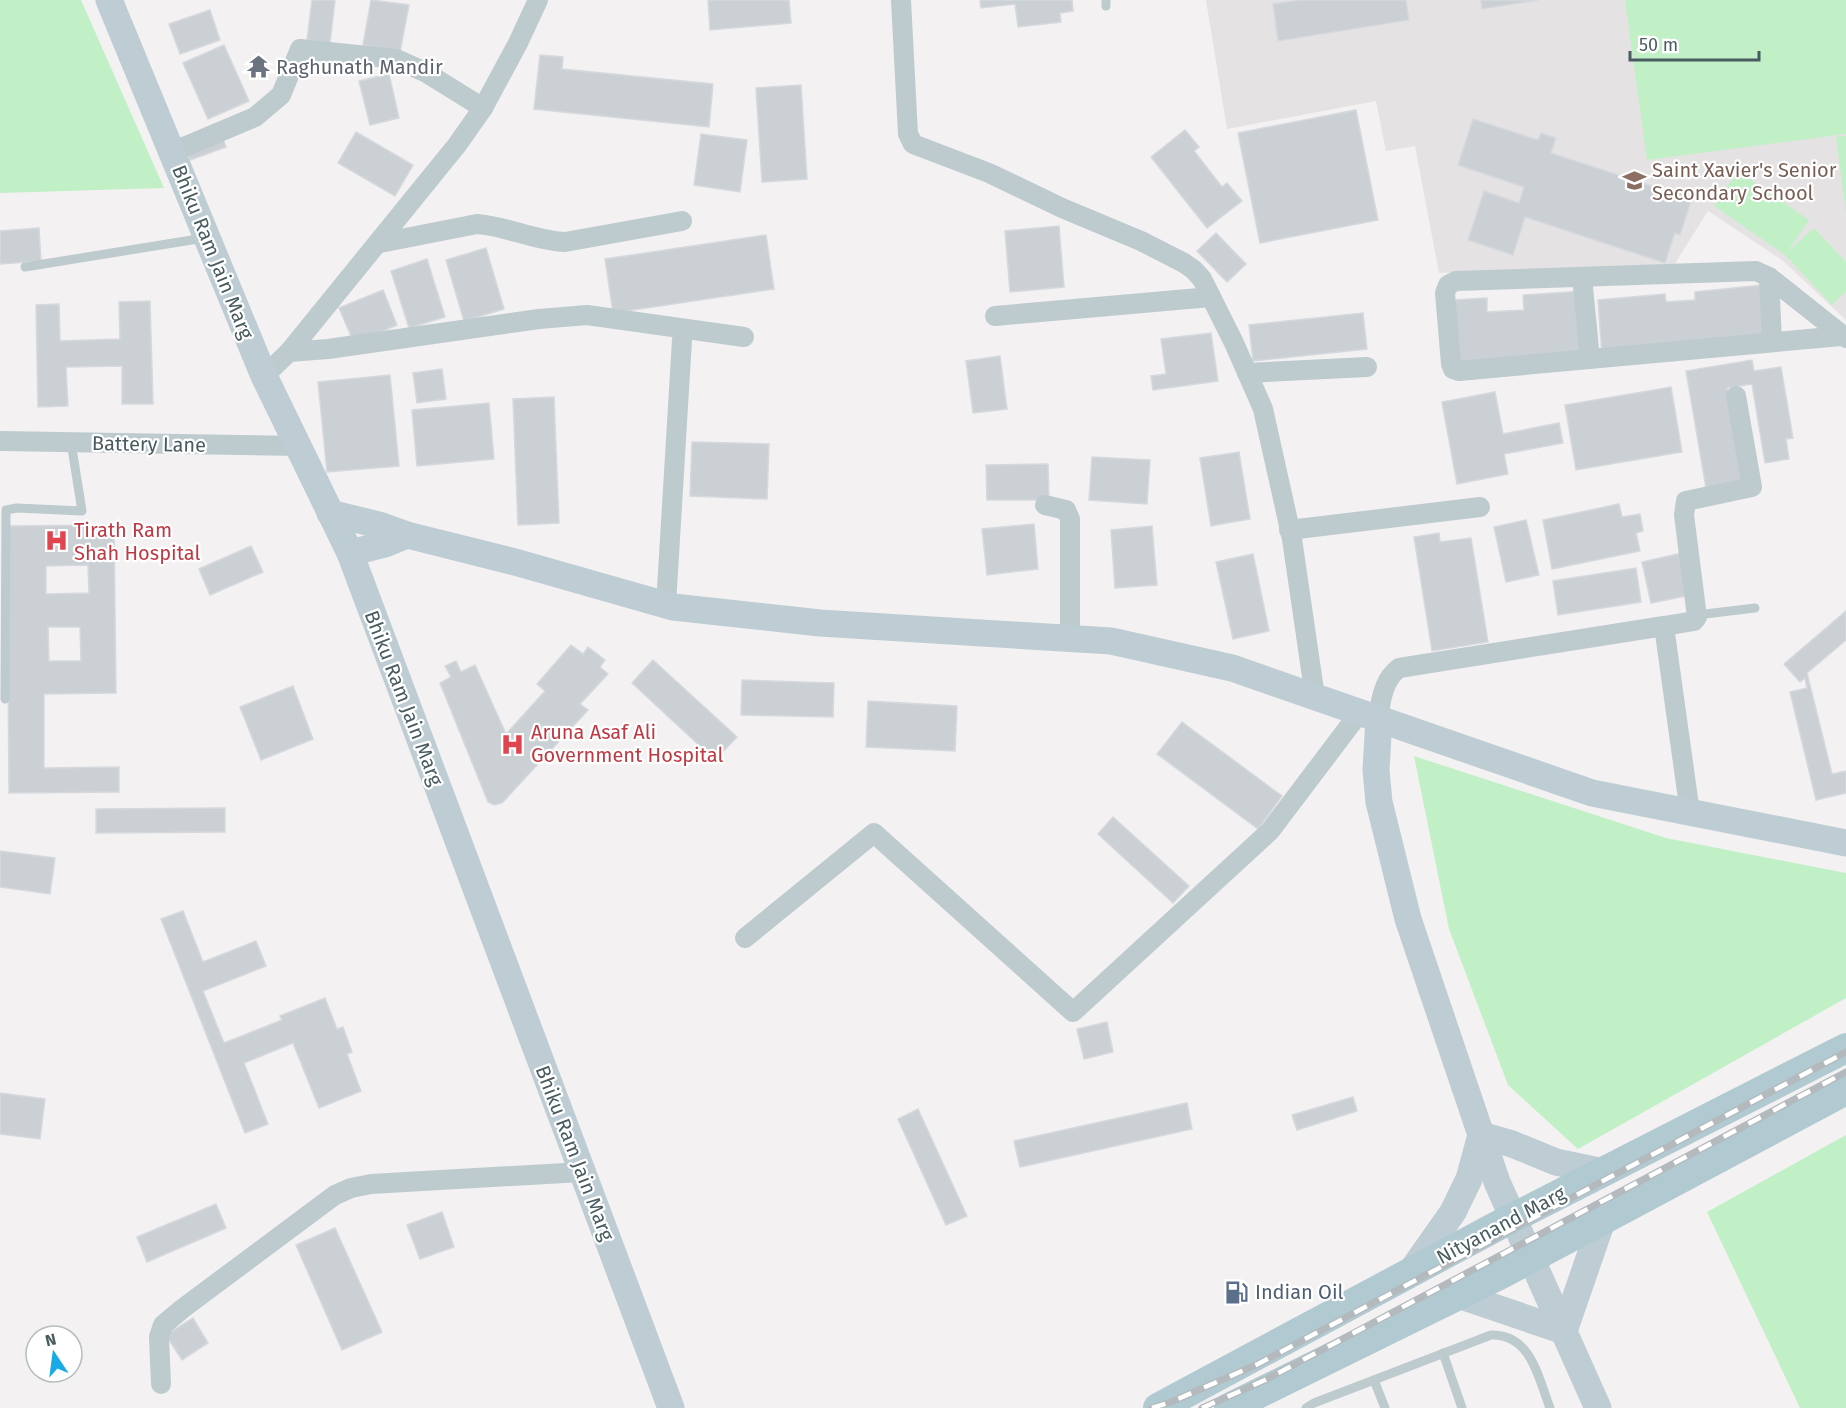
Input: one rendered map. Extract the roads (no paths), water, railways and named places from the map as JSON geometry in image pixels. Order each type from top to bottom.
[{"type":"main road","name":"Nityanand Marg","points":[[1158,1408],[1513,1218],[1846,1048]]},
{"type":"main road","points":[[1229,1408],[1531,1258],[1846,1090]]},
{"type":"street","name":"Bhiku Ram Jain Marg","points":[[109,0],[264,376],[350,553],[671,1408]]},
{"type":"street","points":[[264,376],[290,352],[457,145],[483,108],[538,0]]},
{"type":"street","points":[[901,0],[908,134],[913,144],[989,173],[1062,208],[1141,241],[1184,263],[1202,279],[1247,373],[1269,429],[1292,539],[1315,697]]},
{"type":"street","points":[[172,152],[255,117],[281,95],[300,50],[396,59],[425,72],[483,108]]},
{"type":"street","points":[[380,243],[477,224],[489,225],[552,242],[565,242],[682,221]]},
{"type":"street","points":[[1756,271],[1769,277],[1844,337],[1772,341],[1459,371],[1453,369],[1445,293],[1448,285],[1456,281],[1756,271]]},
{"type":"street","points":[[1582,277],[1590,359]]},
{"type":"street","points":[[1769,277],[1772,341]]},
{"type":"street","points":[[995,316],[1211,297]]},
{"type":"street","points":[[290,352],[328,349],[539,319],[587,315],[744,337]]},
{"type":"street","points":[[666,605],[681,340]]},
{"type":"street","points":[[1247,373],[1367,367]]},
{"type":"street","points":[[745,938],[874,833],[1073,1012],[1270,831],[1369,715],[1381,697],[1391,675],[1399,668],[1694,621],[1697,615],[1684,515],[1686,501],[1752,487],[1736,396]]},
{"type":"street","name":"Battery Lane","points":[[0,441],[298,446]]},
{"type":"street","points":[[1045,505],[1066,510],[1070,519],[1070,638]]},
{"type":"street","points":[[1289,530],[1480,507]]},
{"type":"street","points":[[330,513],[666,605],[820,623],[1111,641],[1232,668],[1592,793],[1846,843]]},
{"type":"street","points":[[350,553],[386,544],[407,535]]},
{"type":"street","points":[[1664,626],[1690,813]]},
{"type":"street","points":[[1369,715],[1379,802],[1408,919],[1497,1182],[1598,1408]]},
{"type":"street","points":[[1481,1135],[1512,1144],[1556,1162],[1604,1172]]},
{"type":"street","points":[[1410,1273],[1453,1212],[1469,1179],[1481,1135]]},
{"type":"street","points":[[161,1384],[159,1337],[163,1325],[335,1196],[351,1188],[371,1184],[582,1173]]},
{"type":"street","points":[[1564,1331],[1602,1221]]},
{"type":"street","points":[[1458,1295],[1564,1331]]},
{"type":"lane","points":[[25,267],[207,237]]},
{"type":"lane","points":[[5,699],[6,510],[16,508],[82,511],[71,442]]},
{"type":"lane","points":[[1697,615],[1755,608]]},
{"type":"lane","points":[[1306,1408],[1491,1335],[1502,1335],[1513,1339],[1531,1360],[1550,1408]]},
{"type":"lane","points":[[1443,1353],[1462,1408]]},
{"type":"lane","points":[[1374,1380],[1384,1408]]},
{"type":"railway","points":[[1152,1408],[1258,1364],[1846,1052]]},
{"type":"railway","points":[[1202,1408],[1265,1380],[1846,1072]]},
{"type":"place","name":"Raghunath Mandir","points":[[258,67]]},
{"type":"place","name":"Saint Xavier's Senior Secondary School","points":[[1634,181]]},
{"type":"place","name":"Tirath Ram Shah Hospital","points":[[56,541]]},
{"type":"place","name":"Aruna Asaf Ali Government Hospital","points":[[513,744]]},
{"type":"place","name":"Indian Oil","points":[[1237,1292]]}]
